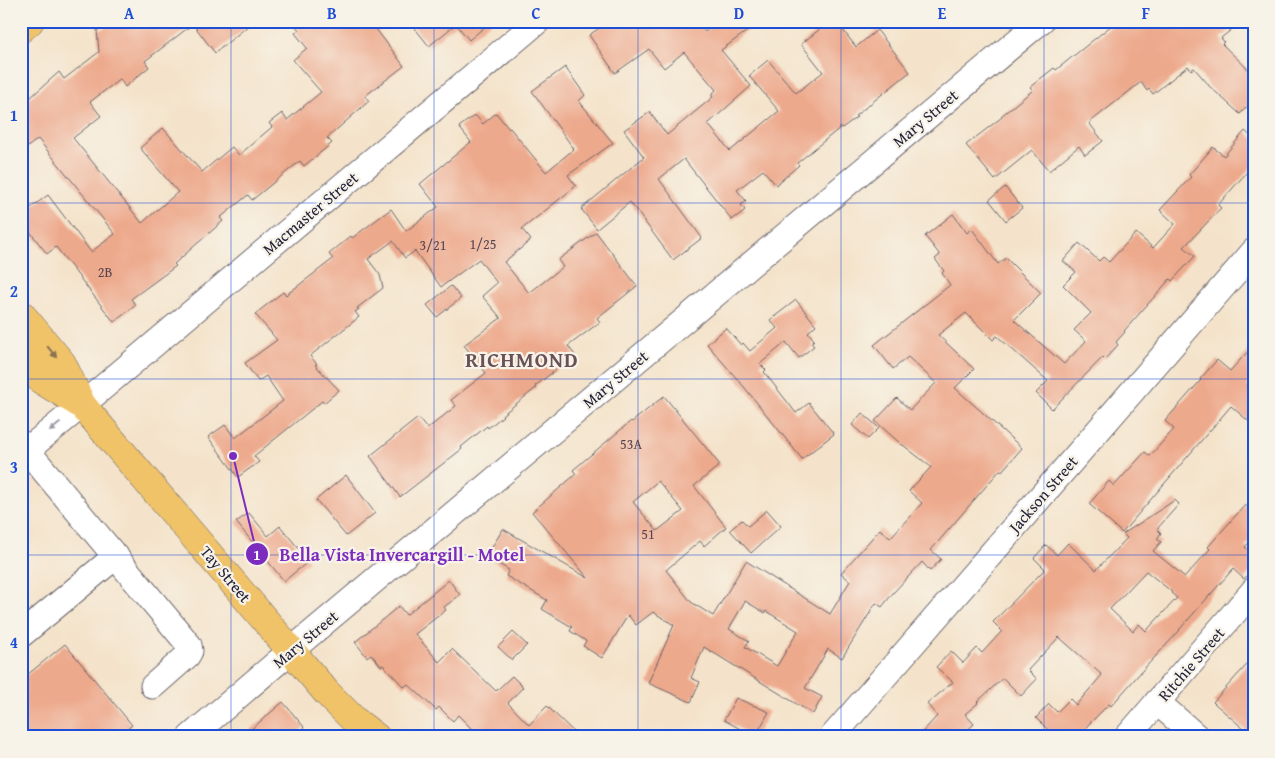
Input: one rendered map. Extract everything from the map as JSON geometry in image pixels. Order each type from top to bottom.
[{"type":"main road","points":[[21,29],[30,21]]},
{"type":"main road","name":"Tay Street","points":[[21,314],[62,363],[82,405],[340,707],[376,737]]},
{"type":"main road","name":"Tay Street","points":[[21,356],[41,380],[82,405]]},
{"type":"street","name":"Macmaster Street","points":[[24,446],[82,405],[538,21]]},
{"type":"street","name":"Mary Street","points":[[190,737],[291,650],[1041,21]]},
{"type":"street","name":"Jackson Street","points":[[832,737],[1254,250]]},
{"type":"street","points":[[24,446],[189,645],[190,651],[187,656],[153,686]]},
{"type":"street","points":[[21,635],[116,556]]},
{"type":"street","name":"Ritchie Street","points":[[1127,737],[1254,590]]},
{"type":"street","points":[[1157,702],[1197,737]]},
{"type":"building","points":[[132,21],[254,21],[215,53],[193,24],[145,61],[149,67],[125,87],[120,79],[90,102],[101,116],[73,138],[142,223],[178,192],[140,148],[163,128],[202,172],[232,147],[239,155],[272,127],[269,123],[282,113],[287,120],[321,92],[293,60],[307,48],[295,33],[299,30],[292,21],[370,21],[404,66],[365,96],[369,101],[327,138],[332,143],[304,166],[300,161],[252,200],[248,195],[220,218],[223,221],[174,264],[176,266],[131,299],[136,305],[114,322],[56,247],[47,254],[21,220],[21,215],[48,195],[91,252],[115,234],[38,139],[21,152],[21,106],[59,72],[64,79],[99,52],[97,30]]},
{"type":"building","points":[[409,21],[492,21],[469,40],[456,24],[429,46]]},
{"type":"building","points":[[610,21],[696,21],[705,32],[720,21],[761,21],[721,50],[751,86],[708,124],[730,151],[779,111],[749,76],[768,60],[796,93],[823,72],[801,44],[827,21],[836,21],[856,47],[877,30],[910,72],[855,116],[857,117],[841,127],[797,163],[799,165],[776,185],[763,170],[737,190],[746,201],[741,205],[745,210],[732,220],[684,159],[659,179],[702,238],[673,260],[630,202],[597,229],[581,209],[644,157],[624,130],[650,112],[667,135],[713,97],[711,95],[716,90],[684,52],[664,68],[649,49],[615,73],[589,35]]},
{"type":"building","points":[[1117,21],[1242,21],[1221,38],[1224,42],[1222,44],[1254,75],[1254,99],[1240,114],[1208,85],[1194,68],[1191,70],[1188,66],[1153,94],[1149,89],[1147,91],[1141,82],[1089,123],[1103,141],[1085,155],[1079,146],[1049,171],[1032,150],[995,180],[966,145],[1033,90],[1030,87],[1054,68],[1056,70]]},
{"type":"building","points":[[565,67],[585,95],[579,101],[613,143],[568,175],[576,186],[522,229],[531,240],[504,262],[529,293],[563,267],[558,260],[596,232],[637,286],[597,318],[600,322],[568,346],[575,355],[535,386],[536,388],[503,416],[488,428],[487,426],[461,447],[462,449],[400,497],[370,456],[418,418],[427,429],[456,406],[451,400],[486,373],[464,345],[501,318],[482,296],[497,283],[479,259],[441,287],[415,251],[405,258],[393,241],[368,259],[380,275],[383,288],[357,308],[359,309],[355,312],[359,317],[310,356],[317,364],[315,365],[339,390],[324,403],[322,401],[254,456],[259,462],[238,477],[208,437],[225,425],[235,438],[283,401],[266,376],[258,381],[245,363],[277,340],[255,314],[283,292],[286,295],[333,259],[329,254],[351,236],[352,238],[391,209],[406,231],[438,207],[420,184],[471,142],[459,127],[475,115],[483,124],[496,113],[546,172],[574,149],[532,91]]},
{"type":"building","points":[[1245,131],[1254,139],[1254,164],[1218,205],[1221,208],[1184,247],[1195,256],[1172,281],[1170,279],[1124,331],[1116,342],[1118,345],[1105,359],[1103,357],[1052,409],[1036,393],[1048,381],[997,336],[993,340],[966,313],[938,335],[974,369],[955,388],[1022,448],[1002,471],[1000,470],[931,550],[941,559],[930,571],[922,562],[882,607],[876,603],[842,658],[828,649],[805,688],[822,697],[813,714],[704,647],[691,678],[700,682],[691,702],[648,683],[674,625],[653,612],[636,625],[628,615],[602,658],[583,646],[586,641],[570,631],[572,627],[542,609],[547,600],[506,576],[509,570],[486,557],[503,529],[588,578],[532,512],[576,474],[573,470],[664,396],[720,465],[694,486],[726,527],[704,546],[700,541],[666,570],[691,602],[713,616],[746,561],[830,614],[850,581],[841,573],[880,529],[890,538],[922,503],[909,491],[931,467],[875,421],[897,398],[910,410],[936,383],[908,357],[893,369],[874,345],[950,285],[942,273],[944,271],[935,259],[940,255],[925,236],[953,214],[967,233],[972,229],[998,264],[1006,258],[1041,293],[1014,320],[1064,364],[1086,341],[1074,330],[1091,313],[1063,285],[1076,272],[1063,261],[1079,243],[1099,261],[1103,257],[1109,262],[1136,233],[1153,248],[1175,224],[1160,210],[1191,177],[1189,175],[1213,147],[1224,156]],"holes":[[[658,481],[683,511],[657,531],[633,502]],[[745,601],[765,613],[766,611],[798,631],[777,666],[745,647],[749,641],[729,629]]]},
{"type":"building","points":[[1005,187],[1022,208],[1006,221],[989,200]]},
{"type":"building","points":[[451,286],[461,298],[437,317],[427,305]]},
{"type":"building","points":[[796,300],[816,325],[808,332],[814,340],[811,343],[814,346],[799,358],[786,342],[760,364],[766,370],[764,372],[796,413],[809,403],[834,434],[802,459],[707,344],[726,328],[741,345],[743,343],[750,351],[777,328],[770,320]]},
{"type":"building","points":[[1254,345],[1254,378],[1247,386],[1254,392],[1254,426],[1231,406],[1122,533],[1089,504],[1109,481],[1114,486],[1145,452],[1150,456],[1174,429],[1165,421],[1217,360],[1230,371]]},
{"type":"building","points":[[862,413],[879,428],[868,439],[852,425]]},
{"type":"building","points":[[346,475],[375,513],[346,536],[316,500]]},
{"type":"building","points":[[1175,500],[1179,504],[1157,529],[1161,533],[1157,539],[1161,542],[1153,551],[1185,577],[1210,549],[1208,547],[1245,505],[1254,512],[1254,537],[1245,547],[1254,555],[1254,568],[1244,579],[1233,569],[1111,706],[1109,704],[1085,728],[1094,737],[1055,737],[1036,718],[1049,704],[1057,712],[1070,699],[1076,705],[1102,675],[1059,637],[1028,670],[1037,679],[1021,696],[1003,678],[965,714],[974,724],[960,737],[918,737],[937,716],[927,704],[953,682],[936,667],[951,651],[963,663],[977,648],[982,653],[1002,631],[993,622],[1045,569],[1034,558],[1046,545],[1057,555],[1068,543],[1096,570],[1127,538],[1123,534]],"holes":[[[1146,571],[1177,598],[1146,631],[1139,624],[1133,631],[1110,609]]]},
{"type":"building","points":[[767,510],[781,526],[751,553],[730,530],[742,520],[748,526]]},
{"type":"building","points":[[249,513],[268,536],[280,526],[309,561],[284,581],[236,522]]},
{"type":"building","points":[[449,580],[460,595],[444,607],[446,610],[415,634],[439,662],[452,649],[496,691],[512,676],[523,687],[508,703],[529,725],[547,706],[579,737],[480,737],[458,715],[453,721],[439,707],[436,710],[408,684],[404,687],[371,654],[367,657],[355,642],[399,606],[406,615]]},
{"type":"building","points":[[513,632],[527,645],[512,660],[498,647]]},
{"type":"building","points":[[65,644],[132,725],[118,737],[21,737],[21,680]]},
{"type":"building","points":[[1254,657],[1254,737],[1253,737],[1213,702]]},
{"type":"building","points":[[736,698],[769,712],[755,737],[724,720]]},
{"type":"building","points":[[283,702],[304,727],[293,737],[242,737]]},
{"type":"place","name":"Bella Vista Invercargill - Motel","points":[[233,456]]},
{"type":"district","name":"RICHMOND","points":[[522,360]]}]
